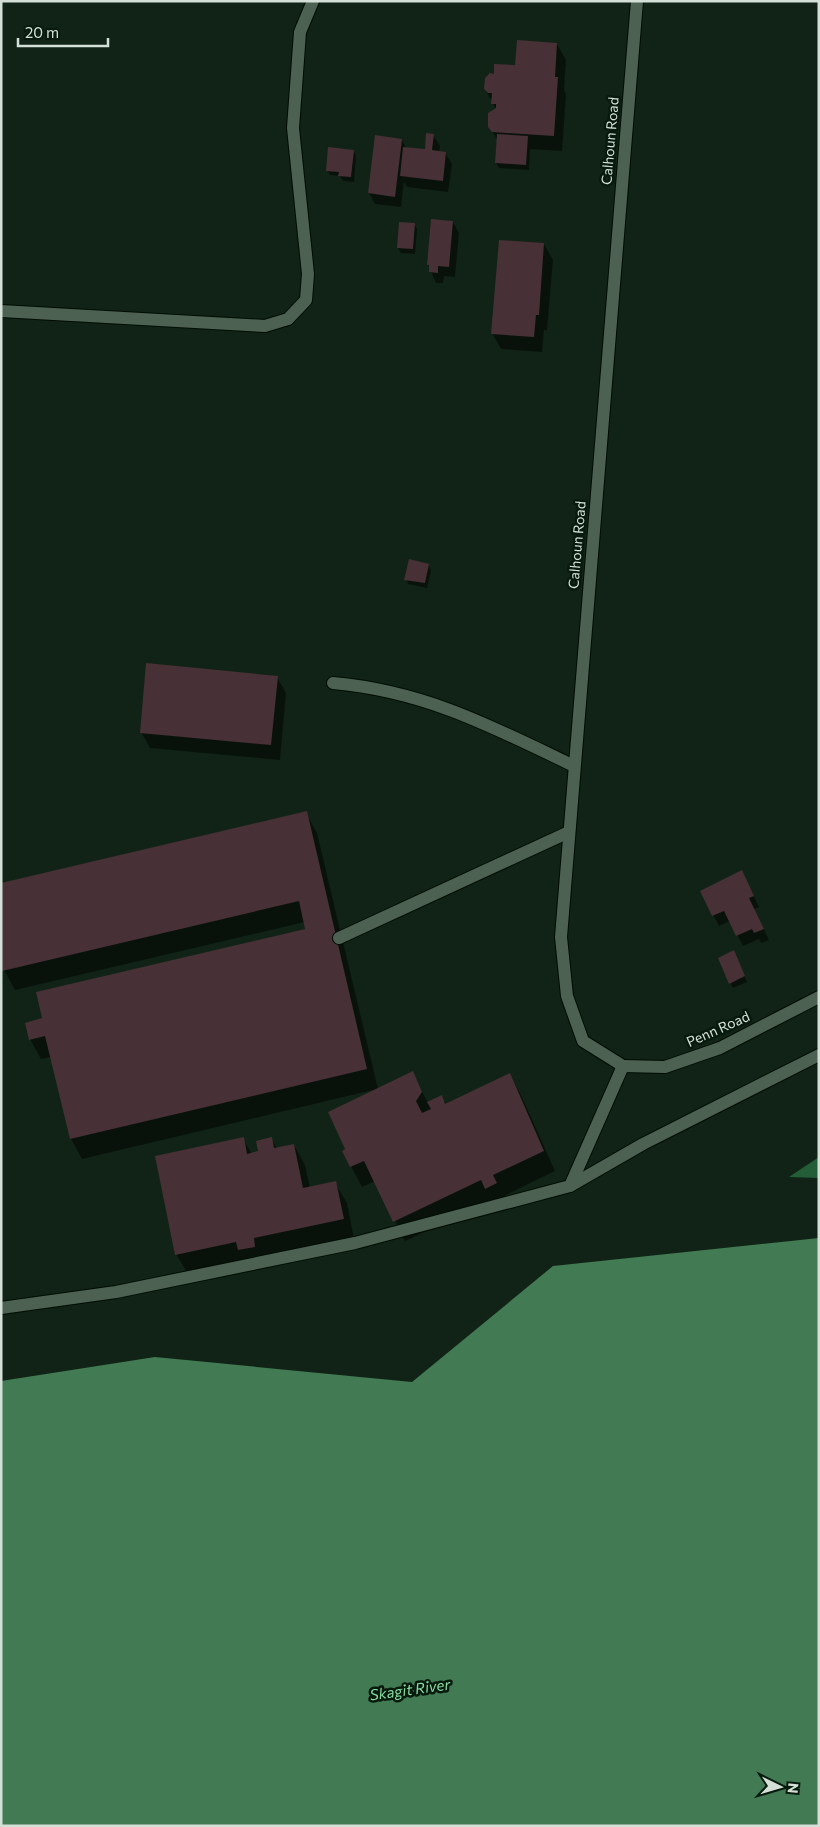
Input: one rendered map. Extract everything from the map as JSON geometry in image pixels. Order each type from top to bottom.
[{"type":"street","points":[[1,311],[265,326],[288,319],[306,300],[308,274],[293,128],[300,32],[313,1]]},
{"type":"street","name":"Calhoun Road","points":[[623,1066],[583,1041],[567,996],[561,937],[637,1]]},
{"type":"street","points":[[333,683],[389,691],[447,708],[574,766]]},
{"type":"street","points":[[339,938],[569,832]]},
{"type":"street","name":"Penn Road","points":[[623,1066],[665,1067],[711,1051],[819,997]]},
{"type":"street","points":[[1,1308],[116,1292],[355,1243],[570,1186],[642,1144],[819,1055]]},
{"type":"street","points":[[570,1186],[623,1066]]},
{"type":"shaded area","points":[[819,1157],[819,1178],[789,1177]]},
{"type":"water","name":"Skagit River","points":[[819,1238],[819,1826],[1,1826],[1,1381],[155,1357],[412,1382],[553,1266]]},
{"type":"building","points":[[517,40],[557,43],[555,77],[558,77],[554,136],[492,132],[488,127],[488,113],[496,108],[496,104],[491,104],[492,93],[488,93],[484,89],[485,78],[490,73],[494,74],[494,64],[515,65]]},
{"type":"building","points":[[426,133],[434,134],[432,150],[446,152],[443,181],[400,176],[403,147],[425,149]]},
{"type":"building","points":[[497,134],[528,136],[526,165],[495,163]]},
{"type":"building","points":[[375,135],[402,139],[395,197],[368,193]]},
{"type":"building","points":[[328,147],[354,150],[351,177],[338,176],[339,172],[326,171]]},
{"type":"building","points":[[431,219],[453,221],[449,267],[438,266],[438,273],[429,272],[429,265],[427,265]]},
{"type":"building","points":[[399,222],[415,223],[413,249],[397,248]]},
{"type":"building","points":[[499,240],[544,243],[539,315],[536,315],[534,337],[491,334]]},
{"type":"building","points":[[409,559],[429,564],[425,583],[404,580]]},
{"type":"building","points":[[146,663],[278,676],[271,745],[140,733]]},
{"type":"building","points":[[307,811],[367,1069],[70,1139],[45,1036],[29,1040],[25,1023],[42,1018],[36,992],[305,929],[299,901],[2,971],[1,883]]},
{"type":"building","points":[[742,870],[754,896],[749,898],[764,929],[754,933],[752,929],[736,936],[724,911],[712,916],[700,891]]},
{"type":"building","points":[[734,950],[745,976],[729,984],[718,958]]},
{"type":"building","points":[[413,1071],[422,1092],[416,1101],[422,1113],[431,1109],[427,1102],[442,1095],[445,1104],[510,1073],[544,1151],[493,1175],[497,1183],[485,1189],[481,1180],[393,1222],[364,1161],[350,1167],[342,1151],[345,1149],[328,1112]]},
{"type":"building","points":[[244,1137],[247,1154],[258,1151],[256,1141],[272,1137],[274,1148],[294,1144],[303,1188],[336,1181],[344,1219],[254,1238],[255,1247],[238,1250],[236,1242],[175,1255],[155,1156]]}]
